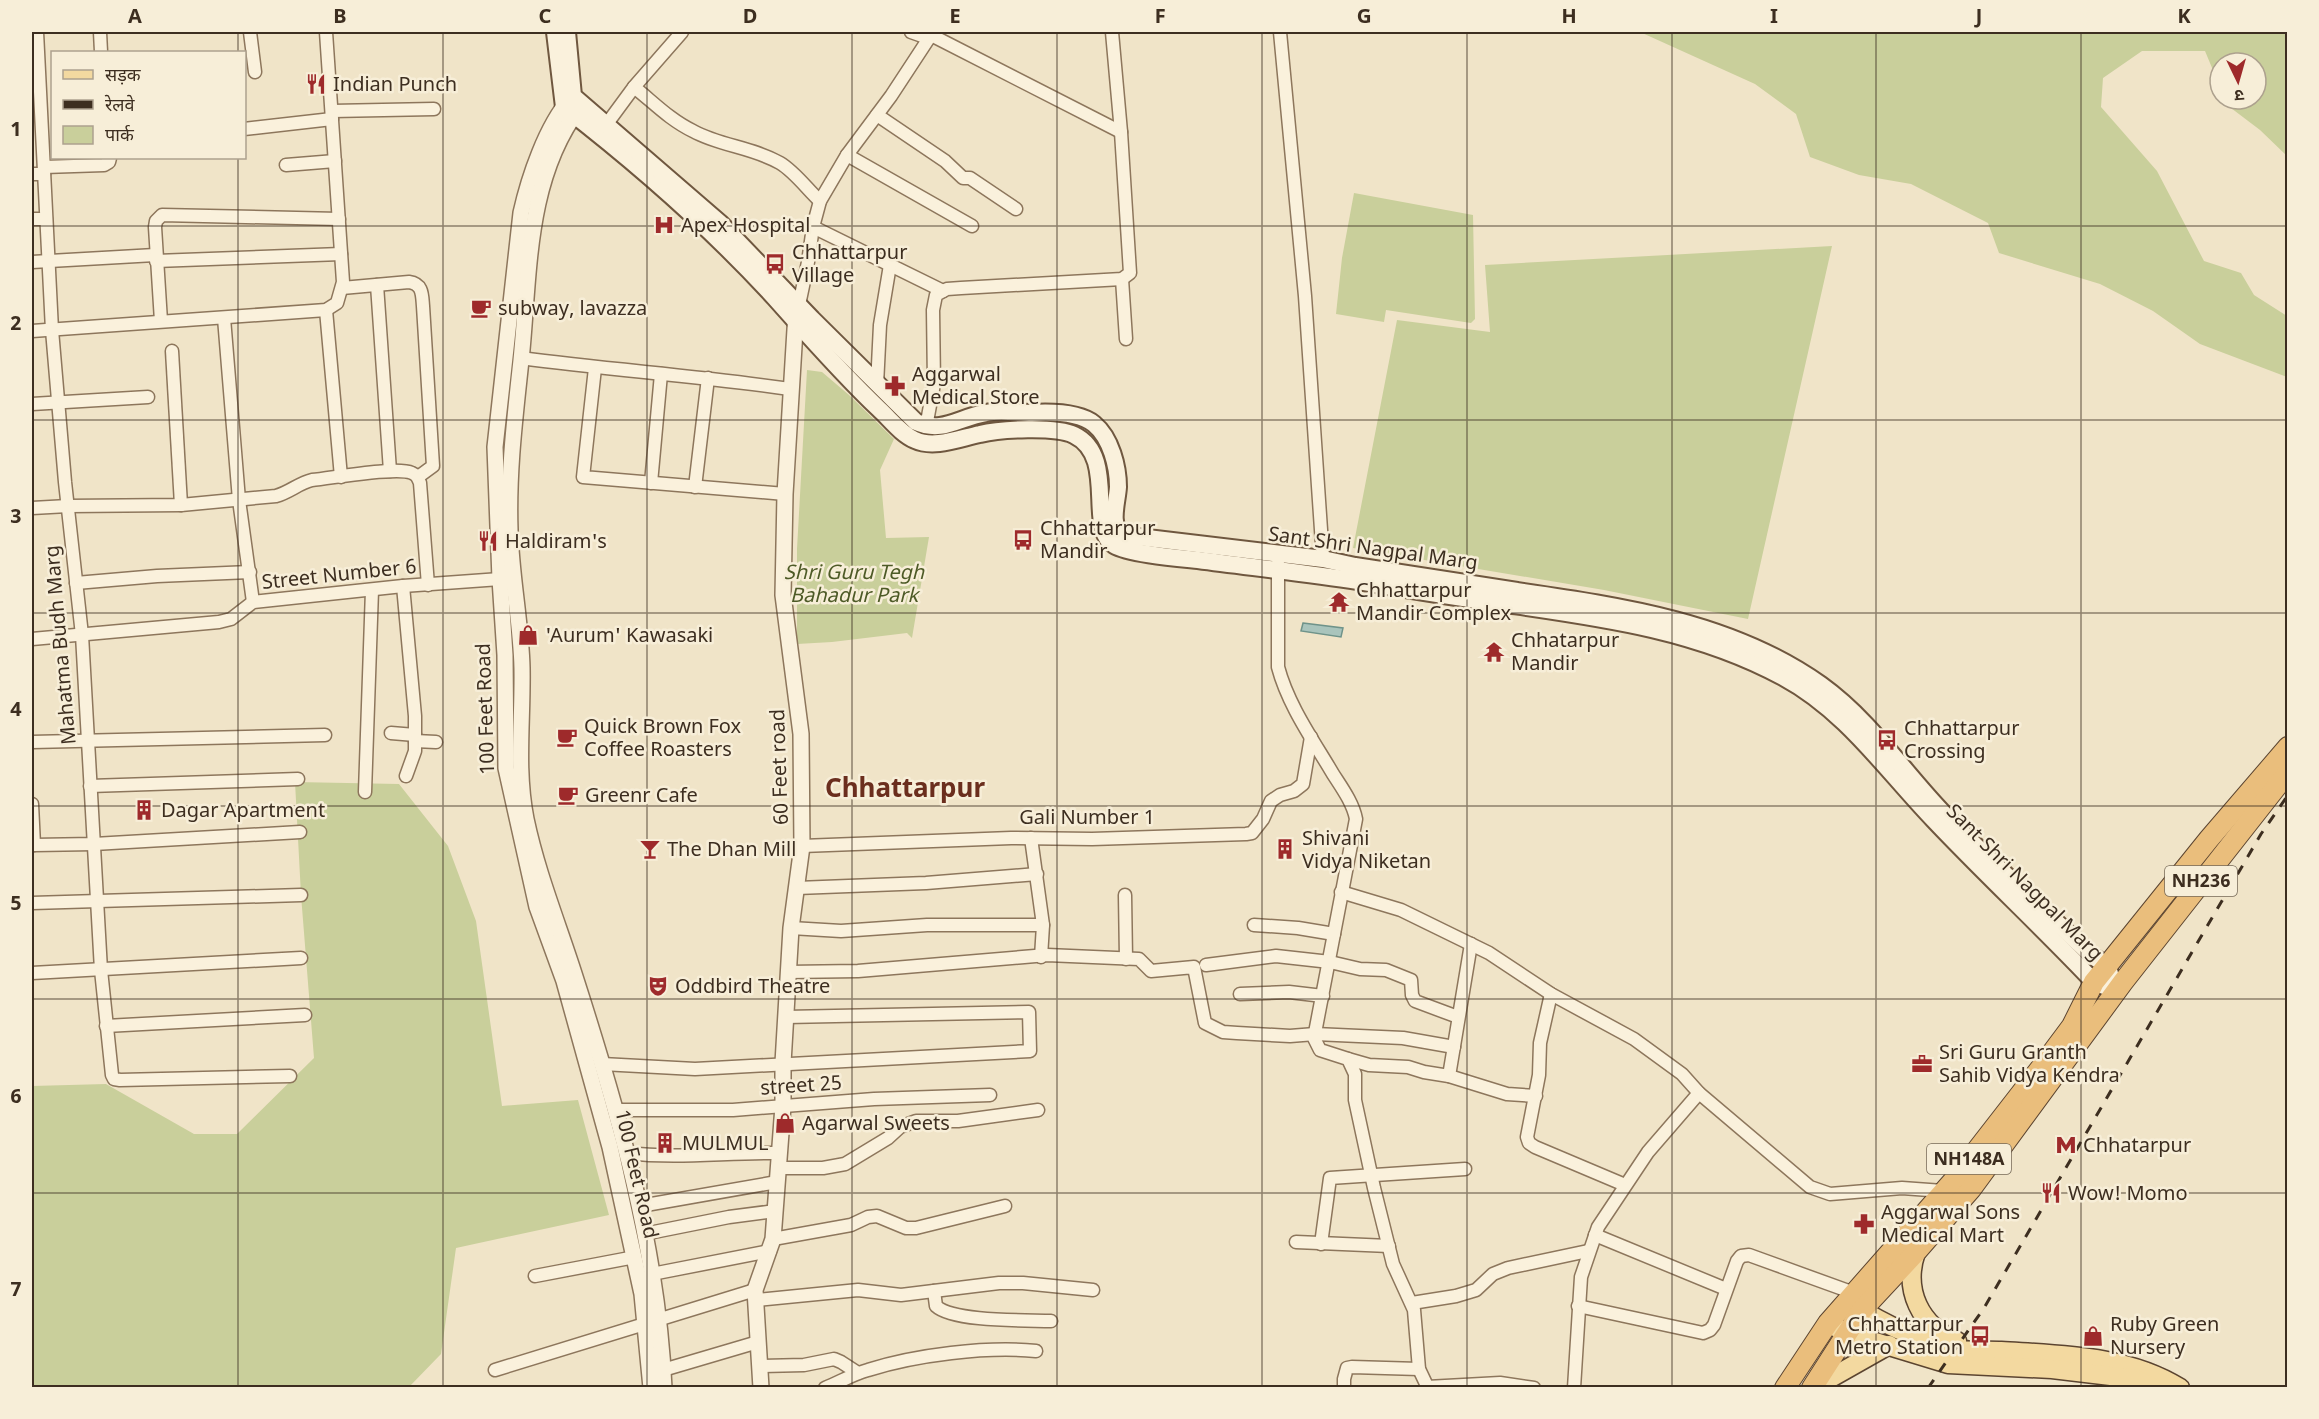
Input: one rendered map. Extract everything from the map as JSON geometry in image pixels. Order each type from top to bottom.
[{"type":"highway","name":"NH148A","points":[[1812,1388],[1846,1333],[1854,1301],[2072,1026],[2094,982],[2108,968],[2209,838],[2288,747]]},
{"type":"highway","name":"NH236","points":[[2117,991],[2288,772]]},
{"type":"highway","name":"NH148A","points":[[1785,1388],[1827,1323],[1916,1252],[1971,1189],[2117,991]]},
{"type":"main road","points":[[555,32],[573,105],[606,125],[720,223],[877,385],[916,422],[926,427]]},
{"type":"main road","points":[[567,32],[573,105]]},
{"type":"main road","name":"Sant Shri Nagpal Marg","points":[[573,105],[710,231],[856,386],[909,438],[921,443],[937,443],[985,432],[1035,429],[1074,435],[1092,453],[1098,466],[1102,498],[1102,529],[1109,543],[1118,548],[1171,557],[1278,563],[1323,559],[1550,603],[1684,635],[1739,656],[1785,678],[1852,728],[1932,818],[2094,982],[2117,991]]},
{"type":"main road","name":"Sant Shri Nagpal Marg","points":[[926,427],[939,428],[989,412],[1049,412],[1080,417],[1094,424],[1115,461],[1118,486],[1115,524],[1117,531],[1122,535],[1278,563],[1550,603],[1602,603],[1688,623],[1777,659],[1822,686],[1862,720],[1946,816],[2090,954],[2108,968],[2117,991]]},
{"type":"main road","points":[[1916,1252],[1911,1280],[1918,1308],[1936,1329],[1975,1350]]},
{"type":"main road","points":[[1854,1301],[1903,1332],[1957,1350],[2065,1356],[2125,1364],[2153,1374],[2180,1388]]},
{"type":"main road","points":[[1827,1323],[1846,1333],[1948,1364],[2052,1369],[2154,1388]]},
{"type":"main road","points":[[1812,1388],[1889,1345]]},
{"type":"street","name":"Mahatma Budh Marg","points":[[37,32],[35,85],[37,133],[46,219],[58,403],[82,635],[101,970],[112,1075],[117,1080],[290,1076]]},
{"type":"street","points":[[99,32],[101,51]]},
{"type":"street","points":[[250,32],[255,72]]},
{"type":"street","points":[[32,331],[326,310],[338,303],[342,288],[341,254],[326,32]]},
{"type":"street","points":[[606,125],[634,87],[682,32]]},
{"type":"street","points":[[911,32],[931,35],[1121,132]]},
{"type":"street","points":[[813,227],[942,291],[1122,279],[1130,273],[1131,268],[1112,32]]},
{"type":"street","points":[[1280,32],[1305,296],[1323,559]]},
{"type":"street","points":[[798,305],[820,201],[847,155],[931,35]]},
{"type":"street","points":[[634,87],[671,119],[691,131],[709,139],[757,153],[782,164],[820,201]]},
{"type":"street","name":"100 Feet Road","points":[[573,105],[539,193],[526,274],[521,358],[510,452],[510,532],[522,668],[519,767],[526,819],[550,908],[564,981],[607,1136],[642,1294],[652,1320],[663,1370],[664,1388]]},
{"type":"street","name":"100 Feet Road","points":[[573,105],[537,159],[526,189],[521,213],[495,447],[505,655],[506,768],[537,907],[576,978],[615,1110],[640,1206],[652,1274],[651,1388]]},
{"type":"street","points":[[246,129],[332,115],[434,109]]},
{"type":"street","points":[[877,115],[945,161],[963,178],[970,178],[1016,209]]},
{"type":"street","points":[[847,155],[972,226]]},
{"type":"street","points":[[40,172],[104,165],[110,159]]},
{"type":"street","points":[[286,165],[335,161]]},
{"type":"street","points":[[161,321],[156,258],[156,221],[162,215],[166,213],[339,219]]},
{"type":"street","points":[[32,219],[46,219]]},
{"type":"street","points":[[32,262],[341,254]]},
{"type":"street","points":[[877,385],[880,325],[890,265]]},
{"type":"street","points":[[1122,279],[1126,339]]},
{"type":"street","points":[[342,288],[416,283],[422,294],[433,466],[418,477]]},
{"type":"street","points":[[377,285],[390,471]]},
{"type":"street","points":[[926,427],[934,384],[933,300],[942,291]]},
{"type":"street","name":"60 Feet road","points":[[761,1388],[756,1295],[772,1245],[783,1106],[783,1063],[791,928],[802,846],[801,734],[783,596],[790,389],[798,305]]},
{"type":"street","points":[[326,310],[341,477]]},
{"type":"street","points":[[224,318],[239,500],[253,602]]},
{"type":"street","points":[[172,351],[181,505]]},
{"type":"street","points":[[521,358],[790,389]]},
{"type":"street","points":[[595,368],[583,477],[785,494]]},
{"type":"street","points":[[651,483],[661,374]]},
{"type":"street","points":[[695,487],[708,378]]},
{"type":"street","points":[[32,404],[148,397]]},
{"type":"street","points":[[32,508],[181,505],[239,500],[284,494],[301,482],[390,471],[411,472],[418,477],[428,585]]},
{"type":"street","points":[[1278,563],[1278,667],[1285,689],[1355,813],[1356,826],[1341,892],[1315,1034],[1316,1044],[1320,1050],[1369,1065],[1408,1067],[1449,1076],[1497,1092],[1536,1096]]},
{"type":"street","points":[[76,583],[168,575],[250,572]]},
{"type":"street","name":"Street Number 6","points":[[32,639],[219,622],[231,618],[253,602],[403,586],[500,579]]},
{"type":"street","points":[[403,586],[415,738],[415,751],[406,776]]},
{"type":"street","points":[[365,792],[372,590]]},
{"type":"street","points":[[392,733],[436,742]]},
{"type":"street","points":[[32,742],[326,735]]},
{"type":"street","name":"Gali Number 1","points":[[802,846],[1031,838],[1210,836],[1252,832],[1263,819],[1271,801],[1303,784],[1311,738]]},
{"type":"street","points":[[90,786],[298,779]]},
{"type":"street","points":[[32,804],[33,845],[94,844],[300,832]]},
{"type":"street","points":[[1031,838],[1043,925],[1041,957]]},
{"type":"street","points":[[797,888],[926,883],[1037,874]]},
{"type":"street","points":[[1341,892],[1401,910],[1471,944],[1498,958],[1551,994],[1634,1039],[1682,1074],[1699,1093],[1810,1187],[1830,1194],[1902,1188],[1943,1191]]},
{"type":"street","points":[[32,903],[301,895]]},
{"type":"street","points":[[1125,895],[1126,959]]},
{"type":"street","points":[[791,928],[841,931],[927,925],[1043,925]]},
{"type":"street","points":[[1254,925],[1298,928],[1334,934]]},
{"type":"street","points":[[1449,1076],[1471,944]]},
{"type":"street","points":[[788,972],[858,971],[1047,955],[1139,959],[1151,971],[1194,967],[1205,1023],[1223,1032],[1281,1036],[1315,1034],[1402,1038],[1454,1047]]},
{"type":"street","points":[[1206,965],[1276,956],[1330,962],[1360,969],[1386,970],[1411,980],[1412,995],[1415,1001],[1458,1017]]},
{"type":"street","points":[[32,973],[301,958]]},
{"type":"street","points":[[1240,994],[1289,992],[1323,996]]},
{"type":"street","points":[[1551,994],[1540,1043],[1536,1096],[1527,1130],[1529,1143],[1625,1185]]},
{"type":"street","points":[[602,1064],[695,1069],[1030,1052],[1029,1012],[786,1017]]},
{"type":"street","points":[[106,1026],[305,1015]]},
{"type":"street","points":[[1348,1059],[1355,1074],[1355,1100],[1393,1264],[1412,1303],[1417,1330],[1419,1369],[1427,1387],[1500,1383],[1534,1388]]},
{"type":"street","points":[[1574,1388],[1579,1334],[1578,1306],[1581,1277],[1588,1251],[1609,1208],[1625,1185],[1659,1138],[1699,1093]]},
{"type":"street","name":"street 25","points":[[615,1110],[733,1110],[863,1100],[990,1095]]},
{"type":"street","points":[[640,1206],[777,1175],[845,1164],[879,1144],[900,1127],[915,1121],[958,1121],[1038,1110]]},
{"type":"street","points":[[627,1153],[674,1157],[729,1153],[778,1153]]},
{"type":"street","points":[[1321,1244],[1330,1178],[1465,1170]]},
{"type":"street","points":[[652,1274],[851,1225],[868,1217],[877,1216],[906,1228],[916,1228],[1005,1206]]},
{"type":"street","points":[[644,1234],[729,1217],[775,1211]]},
{"type":"street","points":[[1595,1235],[1726,1288]]},
{"type":"street","points":[[1296,1242],[1389,1246]]},
{"type":"street","points":[[1412,1303],[1469,1292],[1479,1288],[1493,1274],[1508,1268],[1588,1251]]},
{"type":"street","points":[[1578,1306],[1703,1333],[1710,1330],[1714,1324],[1737,1261],[1742,1256],[1749,1255],[1854,1301]]},
{"type":"street","points":[[535,1276],[635,1257]]},
{"type":"street","points":[[495,1370],[652,1320],[756,1295],[850,1290],[872,1290],[901,1295],[1007,1283],[1093,1290]]},
{"type":"street","points":[[934,1291],[936,1306],[951,1314],[980,1318],[1051,1321]]},
{"type":"street","points":[[663,1370],[758,1342]]},
{"type":"street","points":[[825,1388],[858,1373],[881,1366],[962,1352],[1005,1348],[1036,1350]]},
{"type":"street","points":[[759,1366],[804,1365],[834,1359],[858,1373]]},
{"type":"street","points":[[1344,1388],[1345,1373],[1347,1368],[1352,1366],[1419,1369]]},
{"type":"green space","points":[[1640,32],[2287,32],[2287,156],[2260,130],[2235,111],[2268,111],[2268,51],[2208,51],[2208,58],[2205,51],[2142,51],[2103,78],[2101,107],[2157,171],[2204,261],[2241,273],[2254,295],[2287,316],[2287,377],[2200,344],[2153,311],[2100,284],[1999,253],[1988,223],[1911,184],[1859,175],[1810,157],[1796,114],[1755,84]]},
{"type":"green space","points":[[1354,193],[1473,215],[1475,319],[1471,323],[1386,310],[1384,322],[1336,314],[1342,258]]},
{"type":"green space","points":[[1832,246],[1748,619],[1604,590],[1353,548],[1397,320],[1490,332],[1485,265]]},
{"type":"green space","name":"Shri Guru Tegh Bahadur Park","points":[[807,370],[822,372],[894,439],[880,470],[886,538],[929,537],[912,638],[907,633],[797,644],[797,549]]},
{"type":"green space","points":[[295,782],[399,784],[448,846],[476,921],[502,1106],[578,1100],[609,1215],[456,1248],[441,1354],[409,1387],[32,1387],[32,1086],[106,1084],[194,1134],[237,1134],[314,1058]]},
{"type":"water","points":[[1303,623],[1343,628],[1341,637],[1301,631]]},
{"type":"railway","points":[[1928,1388],[1984,1308],[2261,834],[2288,795]]},
{"type":"place","name":"Indian Punch","points":[[316,84]]},
{"type":"place","name":"Apex Hospital","points":[[664,225]]},
{"type":"place","name":"Chhattarpur Village","points":[[775,264]]},
{"type":"place","name":"subway, lavazza","points":[[481,308]]},
{"type":"place","name":"Aggarwal Medical Store","points":[[895,386]]},
{"type":"place","name":"Chhattarpur Mandir","points":[[1023,540]]},
{"type":"place","name":"Haldiram's","points":[[488,541]]},
{"type":"place","name":"Chhattarpur Mandir Complex","points":[[1339,602]]},
{"type":"place","name":"'Aurum' Kawasaki","points":[[528,635]]},
{"type":"place","name":"Chhatarpur Mandir","points":[[1494,652]]},
{"type":"place","name":"Quick Brown Fox Coffee Roasters","points":[[567,737]]},
{"type":"place","name":"Chhattarpur Crossing","points":[[1887,740]]},
{"type":"place","name":"Greenr Cafe","points":[[568,795]]},
{"type":"place","name":"Dagar Apartment","points":[[144,810]]},
{"type":"place","name":"The Dhan Mill","points":[[650,849]]},
{"type":"place","name":"Shivani Vidya Niketan","points":[[1285,849]]},
{"type":"place","name":"Oddbird Theatre","points":[[658,986]]},
{"type":"place","name":"Sri Guru Granth Sahib Vidya Kendra","points":[[1922,1064]]},
{"type":"place","name":"Agarwal Sweets","points":[[785,1123]]},
{"type":"place","name":"MULMUL","points":[[665,1143]]},
{"type":"place","name":"Chhatarpur","points":[[2066,1145]]},
{"type":"place","name":"Wow! Momo","points":[[2051,1193]]},
{"type":"place","name":"Aggarwal Sons Medical Mart","points":[[1864,1224]]},
{"type":"place","name":"Chhattarpur Metro Station","points":[[1980,1336]]},
{"type":"place","name":"Ruby Green Nursery","points":[[2093,1336]]},
{"type":"district","name":"Chhattarpur","points":[[905,788]]}]
